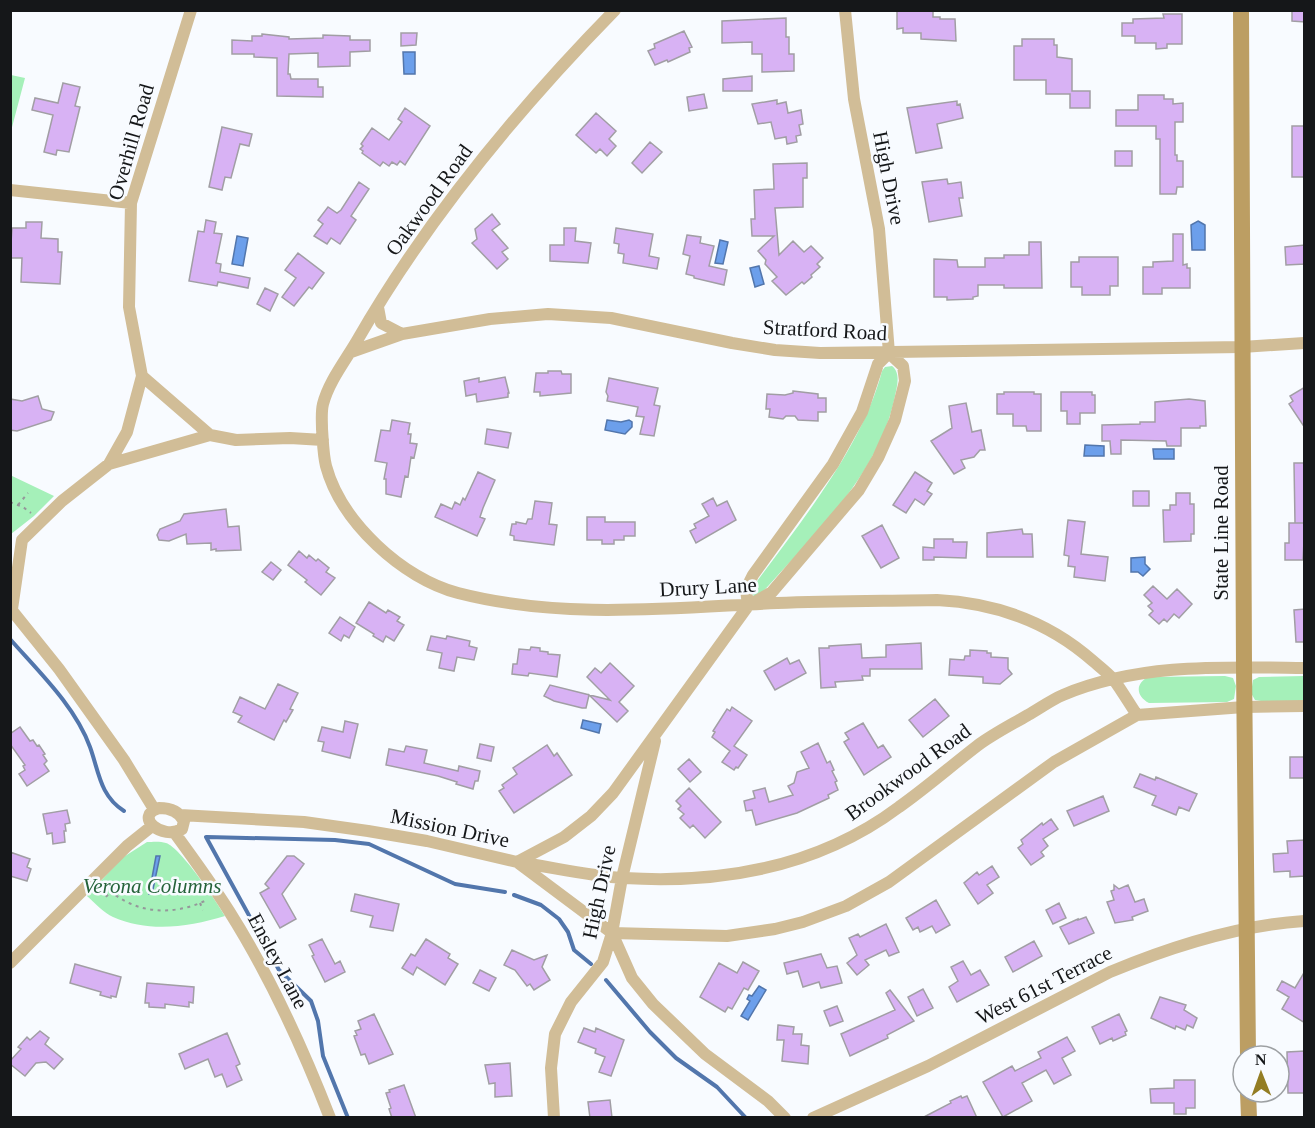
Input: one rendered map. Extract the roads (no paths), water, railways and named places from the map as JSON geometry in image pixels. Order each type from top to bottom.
[{"type":"main road","name":"State Line Road","points":[[1241,10],[1248,1044]]},
{"type":"street","name":"Overhill Road","points":[[142,376],[129,307],[131,203],[191,10]]},
{"type":"street","name":"Oakwood Road","points":[[323,440],[323,405],[330,386],[378,306],[421,242],[494,145],[542,88],[615,10]]},
{"type":"street","name":"High Drive","points":[[517,862],[564,837],[591,816],[613,793],[748,606],[772,592],[859,490],[878,458],[895,420],[905,381],[903,366],[889,353],[879,229],[854,99],[845,10]]},
{"type":"street","points":[[10,190],[131,203]]},
{"type":"street","points":[[378,306],[381,323],[402,334]]},
{"type":"street","name":"Stratford Road","points":[[351,352],[402,334],[527,315],[576,315],[618,320],[732,343],[775,350],[820,353],[1242,347],[1305,343]]},
{"type":"street","name":"High Drive","points":[[748,606],[746,589],[753,575],[833,464],[862,412],[878,364],[889,353]]},
{"type":"street","points":[[109,464],[127,432],[142,376],[210,435]]},
{"type":"street","points":[[154,809],[118,751],[59,669],[11,608],[16,542],[62,501],[109,464],[210,435],[236,440],[290,438],[323,440]]},
{"type":"street","name":"Drury Lane","points":[[323,440],[326,465],[352,517],[374,542],[400,565],[426,581],[454,592],[519,605],[572,611],[937,600],[977,604],[1016,615],[1043,626],[1082,651],[1113,679],[1137,715]]},
{"type":"street","name":"Brookwood Road","points":[[517,862],[622,878],[723,876],[769,868],[808,857],[867,829],[897,809],[979,744],[1062,695],[1145,672],[1244,667],[1305,668]]},
{"type":"street","points":[[612,933],[728,936],[803,922],[846,906],[898,875],[1054,762],[1137,715],[1244,707],[1305,706]]},
{"type":"street","name":"High Drive","points":[[554,1118],[551,1068],[555,1034],[571,1002],[603,962],[612,933],[645,776],[657,734]]},
{"type":"street","points":[[166,808],[180,815],[184,825],[179,831],[174,832],[164,832],[152,826],[149,820],[149,815],[154,809],[166,808]]},
{"type":"street","name":"Mission Drive","points":[[180,815],[304,822],[427,841],[517,862],[612,933],[632,978],[665,1017],[705,1054],[768,1101],[785,1118]]},
{"type":"street","points":[[10,963],[127,846],[152,826]]},
{"type":"street","name":"Ensley Lane","points":[[174,832],[230,913],[264,972],[292,1027],[330,1118]]},
{"type":"street","name":"West 61st Terrace","points":[[813,1118],[928,1066],[1110,972],[1157,954],[1246,930],[1305,921]]},
{"type":"water","points":[[403,52],[415,52],[415,74],[404,74]]},
{"type":"water","points":[[1198,221],[1205,225],[1205,250],[1192,250],[1191,225]]},
{"type":"water","points":[[237,236],[248,238],[243,266],[232,264]]},
{"type":"water","points":[[720,240],[728,242],[723,264],[715,263]]},
{"type":"water","points":[[759,266],[764,284],[755,287],[750,268]]},
{"type":"water","points":[[607,420],[621,422],[629,420],[632,422],[632,427],[625,434],[605,430]]},
{"type":"water","points":[[1085,445],[1104,446],[1104,456],[1084,456]]},
{"type":"water","points":[[1153,449],[1174,449],[1174,459],[1154,459]]},
{"type":"water","points":[[1145,557],[1145,564],[1150,569],[1143,576],[1138,572],[1131,572],[1131,558]]},
{"type":"water","points":[[583,720],[601,724],[599,733],[581,728]]},
{"type":"water","points":[[156,856],[160,856],[152,894],[149,894]]},
{"type":"water","points":[[759,986],[766,990],[748,1020],[741,1016],[750,1001],[747,999],[749,995],[752,996]]},
{"type":"waterway","points":[[10,639],[55,690],[75,717],[90,747],[105,791],[124,811]]},
{"type":"waterway","points":[[206,837],[279,970],[311,1001],[318,1021],[323,1056],[348,1118]]},
{"type":"waterway","points":[[207,837],[335,840],[369,844],[455,884],[505,892]]},
{"type":"waterway","points":[[514,895],[541,905],[559,919],[568,932],[574,950],[591,964]]},
{"type":"waterway","points":[[606,980],[650,1032],[676,1058],[717,1087],[746,1118]]},
{"type":"park label","name":"Verona Columns","points":[[152,886]]}]
